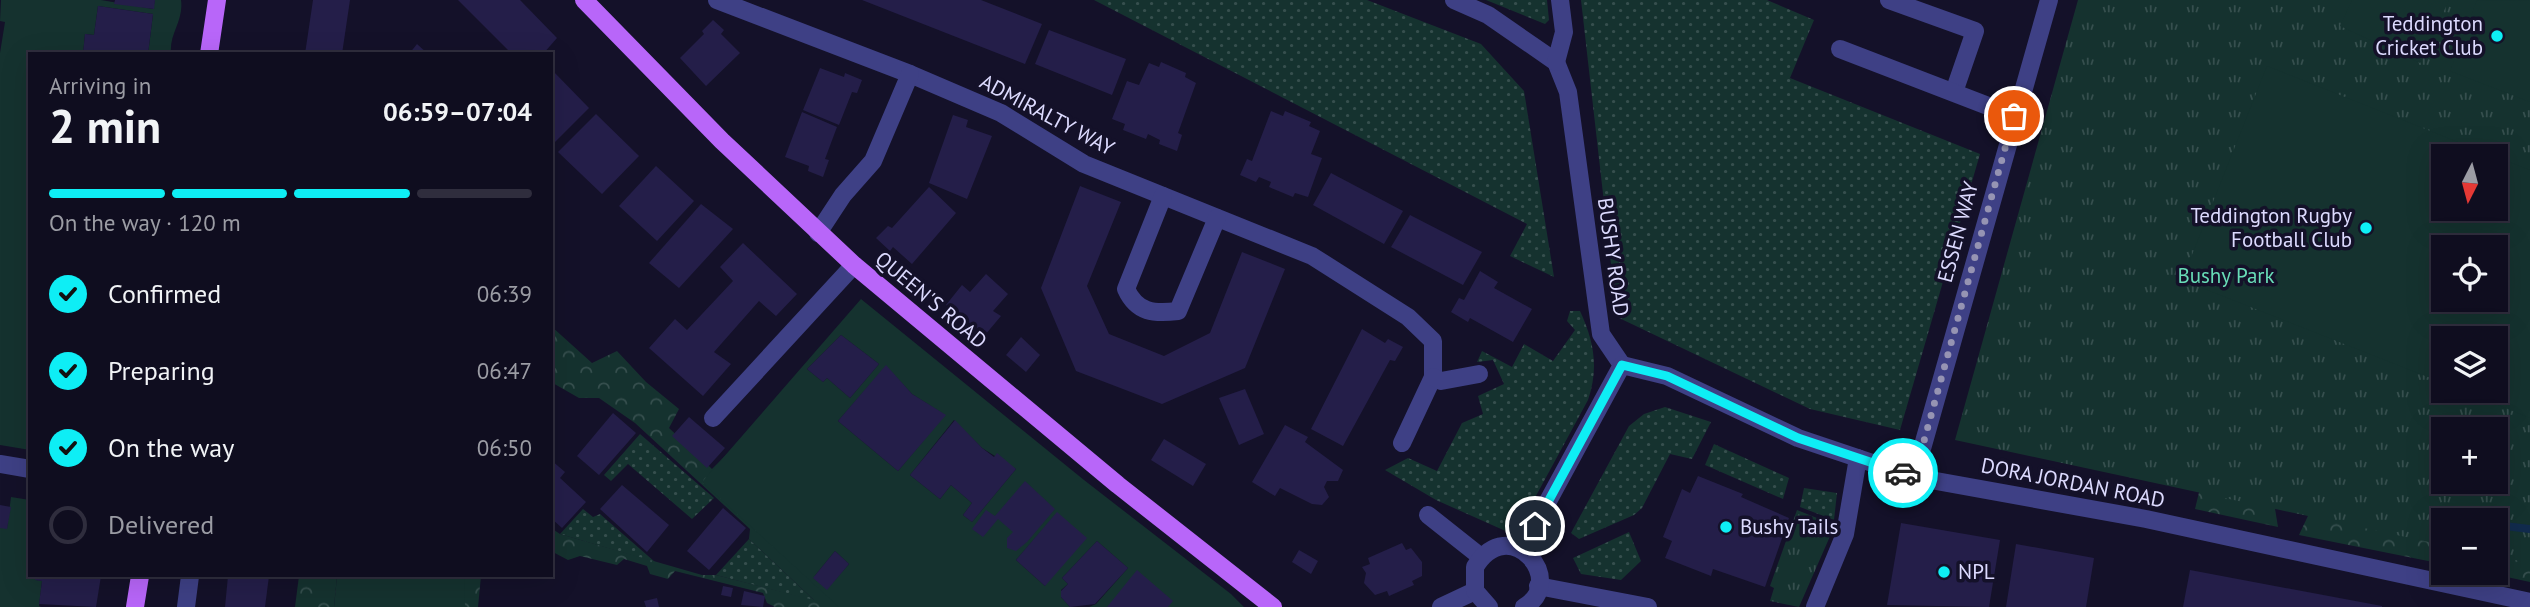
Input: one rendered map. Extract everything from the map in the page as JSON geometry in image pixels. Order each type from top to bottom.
[{"type":"main road","points":[[209,52],[217,0]]},
{"type":"main road","name":"QUEEN'S ROAD","points":[[584,0],[722,141],[854,265],[1108,476],[1273,607]]},
{"type":"main road","points":[[135,607],[140,577]]},
{"type":"street","name":"ADMIRALTY WAY","points":[[717,0],[910,74],[1001,113],[1084,164],[1312,256],[1408,317],[1433,341],[1433,377],[1402,443]]},
{"type":"street","points":[[1454,0],[1488,15],[1556,62],[1563,32],[1560,0]]},
{"type":"street","points":[[1889,0],[1976,31],[1954,92]]},
{"type":"street","name":"ESSEN WAY","points":[[1914,477],[2049,0]]},
{"type":"street","points":[[1840,49],[2014,116]]},
{"type":"street","name":"BUSHY ROAD","points":[[1556,62],[1570,105],[1601,334],[1622,365]]},
{"type":"street","points":[[818,233],[843,195],[873,161],[910,74]]},
{"type":"street","points":[[1163,196],[1126,289],[1133,304],[1156,314],[1178,311],[1217,218]]},
{"type":"street","points":[[713,418],[854,265]]},
{"type":"street","points":[[1522,549],[1622,365]]},
{"type":"street","name":"DORA JORDAN ROAD","points":[[1622,365],[1667,376],[1798,438],[1914,477],[2146,519],[2530,601]]},
{"type":"street","points":[[1433,377],[1441,381],[1479,374]]},
{"type":"street","points":[[1815,607],[1844,534],[1858,458]]},
{"type":"street","points":[[0,464],[28,469]]},
{"type":"street","points":[[1428,515],[1481,557]]},
{"type":"street","points":[[1489,607],[1475,591],[1475,567],[1481,557],[1500,546],[1522,549],[1536,562],[1540,573],[1538,586],[1533,599],[1524,607]]},
{"type":"street","points":[[186,607],[190,577]]},
{"type":"street","points":[[1538,586],[1648,607]]},
{"type":"street","points":[[1441,607],[1475,591]]},
{"type":"green space","points":[[1,0],[101,0],[153,9],[155,0],[181,0],[171,52],[148,52],[153,14],[98,6],[94,35],[85,34],[83,52],[28,52],[28,450],[0,445],[0,53],[5,22],[0,21]]},
{"type":"green space","points":[[1094,0],[1367,0],[1481,44],[1524,91],[1554,277],[1510,256],[1527,224]]},
{"type":"green space","points":[[1486,0],[1547,0],[1549,20],[1545,24]]},
{"type":"green space","points":[[1581,0],[1767,0],[1814,20],[1790,78],[1980,154],[1900,430],[1810,409],[1617,317]]},
{"type":"green space","name":"Bushy Park","points":[[2078,0],[2530,0],[2530,563],[2508,558],[2508,508],[2431,508],[2431,542],[1955,440]]},
{"type":"green space","points":[[2352,0],[2449,0],[2420,63],[2340,26]]},
{"type":"green space","name":"Teddington Cricket Club","points":[[2477,0],[2530,1],[2530,102],[2450,71]]},
{"type":"green space","name":"Teddington Rugby Football Club","points":[[2267,66],[2463,144],[2431,144],[2431,221],[2508,221],[2508,162],[2530,170],[2530,418],[2493,403],[2508,403],[2508,326],[2431,326],[2431,378],[2182,280]]},
{"type":"green space","points":[[861,299],[1244,607],[1089,607],[1096,604],[1128,568],[1097,541],[1062,578],[1068,584],[1061,590],[1061,597],[1070,607],[839,607],[702,482]],"holes":[[[841,335],[879,364],[850,398],[827,378],[823,382],[807,369]],[[886,366],[912,394],[945,415],[898,471],[838,421]],[[954,420],[982,448],[1016,469],[972,522],[963,515],[972,503],[951,485],[940,499],[910,475]],[[1057,513],[1045,586],[1016,560]],[[835,551],[849,564],[827,589],[813,578]]]},
{"type":"green space","points":[[1570,311],[1580,311],[1592,344],[1594,366],[1591,388],[1588,400],[1518,529],[1510,533],[1436,500],[1385,470],[1408,458],[1437,471],[1462,423],[1483,414],[1478,396],[1504,384],[1493,360],[1477,362],[1482,351],[1512,367],[1524,344],[1553,361],[1575,330],[1567,321]]},
{"type":"green space","points":[[553,328],[592,363],[617,351],[646,382],[679,409],[669,428],[712,469],[740,441],[803,566],[851,607],[775,607],[767,603],[763,593],[675,571],[668,579],[650,574],[647,566],[624,559],[617,565],[580,556],[568,560],[553,552],[553,529],[560,534],[702,575],[716,575],[814,600],[749,539],[750,529],[635,423],[599,398],[579,398],[553,383]]},
{"type":"green space","points":[[1665,407],[1711,422],[1692,459],[1670,454],[1642,508],[1634,515],[1579,539],[1571,533],[1629,426],[1644,414]]},
{"type":"green space","points":[[640,434],[714,498],[692,519],[628,464],[611,481],[604,475]]},
{"type":"green space","points":[[1714,444],[1789,478],[1783,499],[1705,465]]},
{"type":"green space","points":[[2266,454],[2278,527],[2195,509],[2208,455]]},
{"type":"green space","points":[[2337,454],[2431,478],[2431,494],[2508,494],[2508,479],[2530,478],[2530,582],[2508,577],[2508,508],[2431,508],[2431,562],[2299,535]]},
{"type":"green space","points":[[1804,488],[1837,493],[1834,520],[1800,507]]},
{"type":"green space","points":[[11,497],[28,500],[28,577],[36,577],[36,580],[42,581],[41,607],[0,607],[0,528],[7,528]]},
{"type":"green space","points":[[583,509],[593,517],[600,514],[655,562],[560,534]]},
{"type":"green space","points":[[1797,510],[1832,524],[1831,534],[1799,607],[1770,601],[1774,588],[1770,586]]},
{"type":"green space","points":[[1629,532],[1641,561],[1621,580],[1581,574],[1573,558]]},
{"type":"green space","points":[[749,539],[815,601],[716,575]]},
{"type":"green space","points":[[299,577],[337,577],[334,607],[295,607]]},
{"type":"green space","points":[[337,577],[464,577],[465,607],[334,607]]},
{"type":"green space","points":[[464,577],[481,577],[478,607],[464,607]]},
{"type":"building","points":[[115,0],[155,0],[154,9],[114,4]]},
{"type":"building","points":[[313,0],[350,0],[342,52],[305,52]]},
{"type":"building","points":[[458,0],[520,0],[557,38],[545,52],[510,52]]},
{"type":"building","points":[[862,0],[981,0],[1042,24],[1025,64]]},
{"type":"building","points":[[98,6],[153,14],[148,52],[83,52],[85,34],[94,35]]},
{"type":"building","points":[[713,20],[724,30],[721,34],[740,53],[706,86],[680,58],[704,34],[702,31]]},
{"type":"building","points":[[1049,30],[1126,59],[1112,95],[1035,64]]},
{"type":"building","points":[[417,44],[426,52],[411,52]]},
{"type":"building","points":[[1161,62],[1186,73],[1185,77],[1196,83],[1178,133],[1182,135],[1177,151],[1159,144],[1160,140],[1148,134],[1146,139],[1123,130],[1125,124],[1112,119],[1127,81],[1139,85],[1149,63],[1159,67]]},
{"type":"building","points":[[820,68],[862,80],[857,93],[852,92],[839,125],[803,110]]},
{"type":"building","points":[[553,71],[589,108],[553,144]]},
{"type":"building","points":[[1271,111],[1283,116],[1285,111],[1311,122],[1309,126],[1320,131],[1311,154],[1322,158],[1308,197],[1295,193],[1293,197],[1269,187],[1271,182],[1259,177],[1256,182],[1240,175],[1247,159],[1252,161]]},
{"type":"building","points":[[802,112],[837,127],[825,159],[829,160],[823,177],[808,171],[809,166],[785,157]]},
{"type":"building","points":[[596,114],[639,156],[602,194],[558,152]]},
{"type":"building","points":[[953,115],[968,120],[966,127],[992,136],[967,199],[929,183]]},
{"type":"building","points":[[656,166],[694,201],[657,241],[619,206]]},
{"type":"building","points":[[1331,173],[1403,211],[1384,244],[1313,205]]},
{"type":"building","points":[[1080,186],[1121,202],[1087,286],[1109,334],[1164,356],[1210,333],[1242,252],[1285,269],[1245,368],[1162,404],[1076,371],[1041,288]]},
{"type":"building","points":[[929,187],[956,213],[912,264],[893,247],[890,251],[876,238],[888,226],[892,228]]},
{"type":"building","points":[[701,204],[733,229],[679,288],[649,263]]},
{"type":"building","points":[[1410,215],[1482,252],[1463,285],[1391,247]]},
{"type":"building","points":[[743,243],[797,294],[776,316],[759,301],[714,352],[731,364],[703,396],[649,348],[675,319],[687,330],[733,281],[720,267]]},
{"type":"building","points":[[1480,271],[1498,282],[1494,288],[1532,309],[1513,342],[1470,318],[1468,322],[1451,312],[1459,298],[1464,300]]},
{"type":"building","points":[[986,274],[1008,294],[993,311],[1001,316],[985,335],[946,305],[962,285],[970,292]]},
{"type":"building","points":[[1362,329],[1385,343],[1388,339],[1403,347],[1395,361],[1390,360],[1343,446],[1311,429]]},
{"type":"building","points":[[841,335],[879,364],[850,398],[827,378],[823,382],[807,369]]},
{"type":"building","points":[[1021,337],[1040,355],[1026,372],[1006,355]]},
{"type":"building","points":[[886,365],[912,394],[946,415],[898,471],[838,421]]},
{"type":"building","points":[[1245,389],[1264,434],[1239,445],[1219,398]]},
{"type":"building","points":[[613,413],[636,433],[599,475],[577,456]]},
{"type":"building","points":[[689,417],[725,448],[707,468],[672,436]]},
{"type":"building","points":[[955,420],[982,448],[994,457],[997,453],[1016,469],[972,522],[963,515],[972,503],[951,485],[940,499],[910,475]]},
{"type":"building","points":[[1285,425],[1308,437],[1305,442],[1343,470],[1338,481],[1327,481],[1324,487],[1329,497],[1322,505],[1312,504],[1280,488],[1275,496],[1252,482]]},
{"type":"building","points":[[1164,439],[1206,464],[1193,486],[1151,460]]},
{"type":"building","points":[[553,462],[565,472],[560,478],[586,502],[562,528],[553,520]]},
{"type":"building","name":"Bushy Tails","points":[[1698,476],[1743,494],[1741,497],[1789,518],[1765,587],[1713,569],[1711,576],[1665,558],[1672,541],[1663,537],[1682,489],[1690,493]]},
{"type":"building","points":[[1025,481],[1055,509],[1027,542],[1016,551],[1007,548],[1007,538],[1013,532],[998,519],[983,537],[972,529],[986,510],[995,516]]},
{"type":"building","points":[[622,485],[669,525],[647,552],[600,509]]},
{"type":"building","points":[[0,505],[11,507],[7,529],[0,528]]},
{"type":"building","points":[[723,508],[746,528],[709,570],[687,551]]},
{"type":"building","points":[[1057,512],[1087,538],[1045,586],[1016,560]]},
{"type":"building","name":"NPL","points":[[1901,523],[2000,540],[1989,607],[1887,605]]},
{"type":"building","points":[[1097,541],[1128,568],[1095,604],[1070,607],[1061,597],[1061,591],[1068,584],[1062,578]]},
{"type":"building","points":[[1402,543],[1406,550],[1411,548],[1422,562],[1422,576],[1412,581],[1414,585],[1389,596],[1387,591],[1375,595],[1364,583],[1366,573],[1362,567],[1370,564],[1368,558]]},
{"type":"building","points":[[2016,544],[2094,558],[2086,607],[2006,607]]},
{"type":"building","points":[[1299,550],[1318,561],[1311,574],[1292,562]]},
{"type":"building","points":[[835,551],[849,564],[827,590],[813,578]]},
{"type":"building","points":[[1137,570],[1173,601],[1168,607],[1107,607]]},
{"type":"building","points":[[2190,570],[2382,606],[2382,607],[2183,607]]},
{"type":"building","points":[[36,577],[101,577],[96,607],[39,604],[42,581],[35,580]]},
{"type":"building","points":[[228,577],[269,577],[265,607],[225,607]]},
{"type":"building","points":[[723,586],[733,588],[731,597],[721,595]]},
{"type":"building","points":[[744,591],[765,596],[763,607],[741,605]]},
{"type":"building","points":[[657,598],[659,607],[646,607],[644,601]]},
{"type":"waterway","points":[[2508,526],[2530,529]]},
{"type":"way so far","points":[[1903,473],[1914,477],[2014,116]]},
{"type":"place","name":"Teddington Cricket Club","points":[[2497,36]]},
{"type":"place","name":"Teddington Rugby Football Club","points":[[2366,228]]},
{"type":"place","name":"Bushy Tails","points":[[1726,527]]},
{"type":"place","name":"NPL","points":[[1944,572]]},
{"type":"route","points":[[1535,526],[1622,365],[1667,376],[1798,438],[1903,473]]}]
